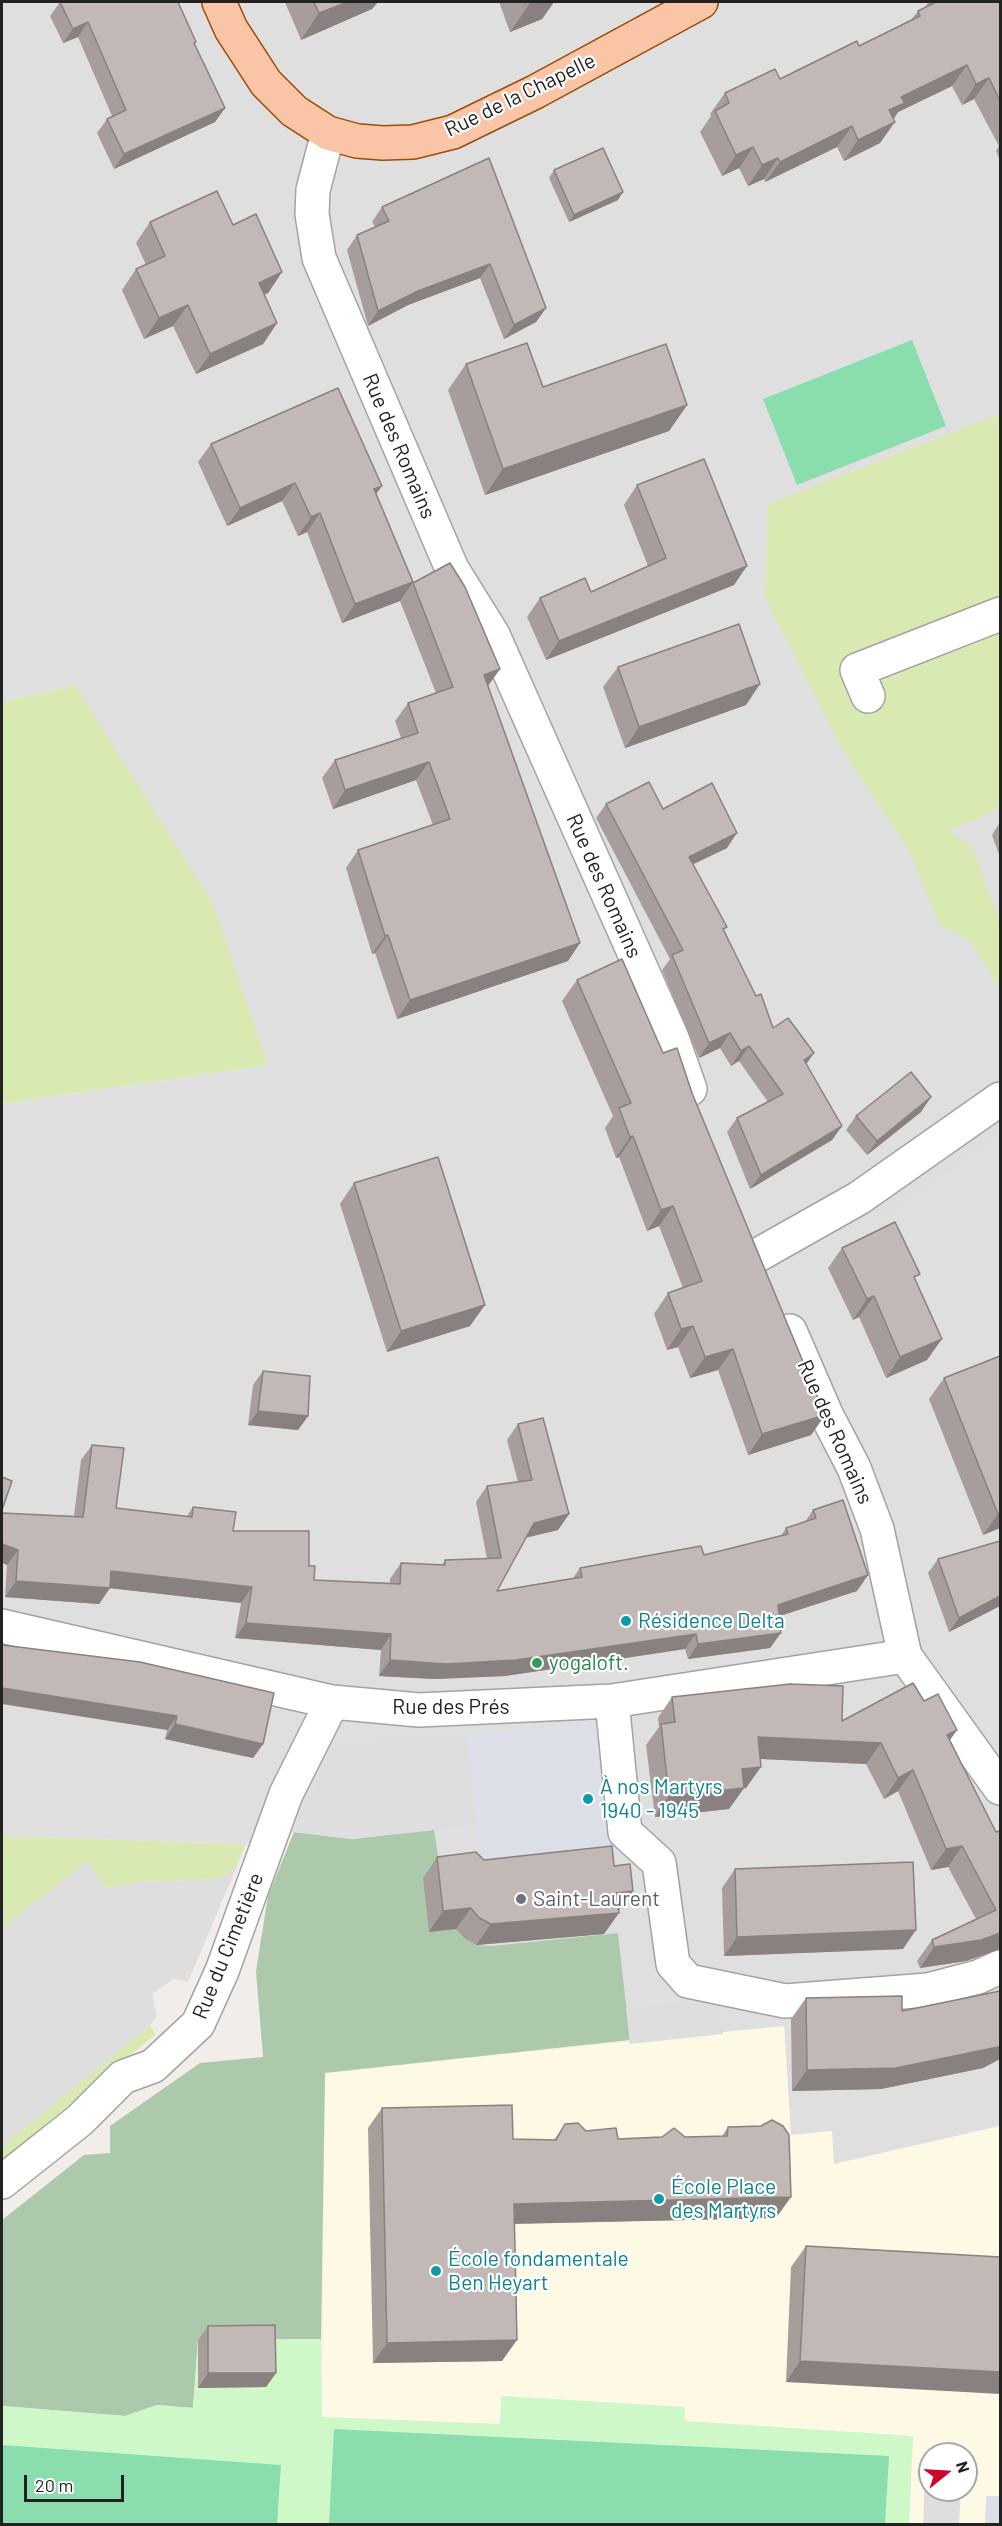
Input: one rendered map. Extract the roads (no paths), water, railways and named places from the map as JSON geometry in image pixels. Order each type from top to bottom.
[{"type":"main road","points":[[219,2],[231,29],[266,83],[294,111],[328,133]]},
{"type":"main road","name":"Rue de la Chapelle","points":[[328,133],[357,141],[383,143],[413,142],[453,132],[535,92],[701,2]]},
{"type":"street","name":"Rue des Romains","points":[[328,133],[313,190],[312,223],[319,258],[452,569],[493,635],[672,1038],[700,1117]]},
{"type":"street","points":[[868,696],[857,670],[1000,614]]},
{"type":"street","points":[[758,1255],[859,1198],[1000,1099]]},
{"type":"street","name":"Rue des Romains","points":[[744,1223],[826,1414],[854,1468],[877,1529],[905,1656],[1000,1788]]},
{"type":"street","name":"Rue des Prés","points":[[2,1626],[332,1702],[419,1710],[612,1701],[905,1656]]},
{"type":"street","points":[[612,1701],[625,1832],[659,1863],[673,1964],[688,1981],[785,2001],[928,1990],[978,1977],[1000,1967]]},
{"type":"street","name":"Rue du Cimetière","points":[[2,2182],[80,2120],[123,2077],[153,2066],[198,2024],[248,1902],[286,1794],[332,1702]]},
{"type":"place","name":"Résidence Delta","points":[[626,1621]]},
{"type":"place","name":"yogaloft.","points":[[537,1663]]},
{"type":"place","name":"À nos Martyrs 1940 - 1945","points":[[588,1799]]},
{"type":"place","name":"Saint-Laurent","points":[[521,1899]]},
{"type":"place","name":"École Place des Martyrs","points":[[659,2199]]},
{"type":"place","name":"École fondamentale Ben Heyart","points":[[436,2271]]}]
